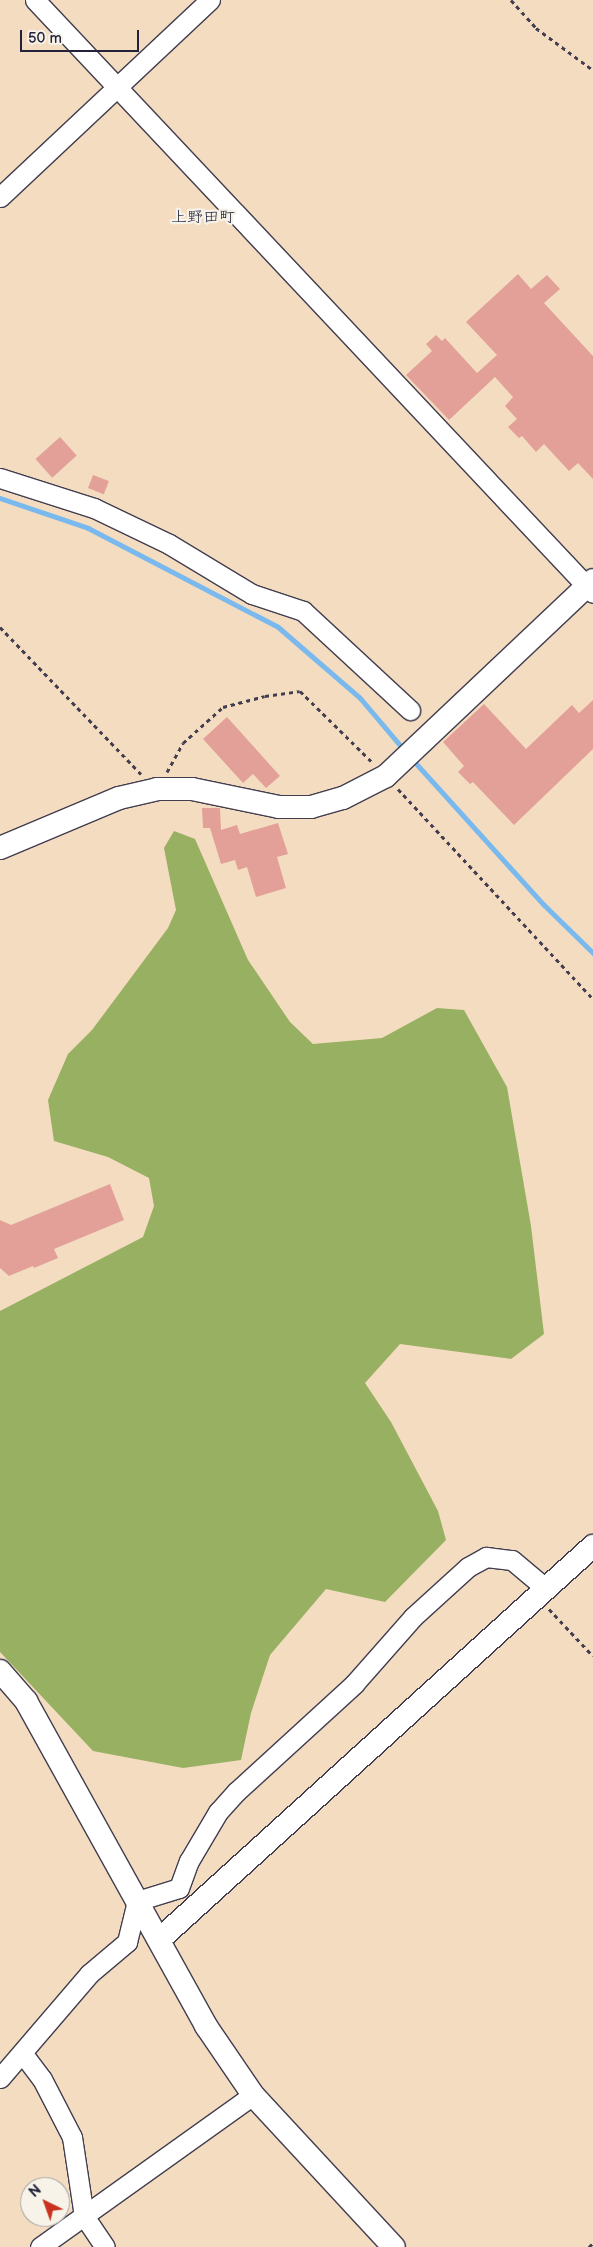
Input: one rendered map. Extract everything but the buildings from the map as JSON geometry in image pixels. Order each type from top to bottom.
[{"type":"street","points":[[0,848],[119,798],[156,790],[192,789],[279,807],[311,807],[344,798],[386,776],[591,587],[115,88],[35,0]]},
{"type":"street","points":[[0,197],[210,0]]},
{"type":"street","points":[[0,478],[94,508],[169,544],[252,594],[303,611],[410,710]]},
{"type":"street","points":[[160,1939],[593,1546]]},
{"type":"street","points":[[137,1901],[179,1888],[188,1861],[218,1812],[237,1791],[354,1684],[413,1617],[468,1567],[486,1558],[512,1560],[543,1586],[538,1597]]},
{"type":"street","points":[[0,1671],[26,1701],[160,1939],[206,2026],[253,2096],[394,2247]]},
{"type":"street","points":[[0,2078],[23,2054],[89,1974],[127,1942],[137,1901]]},
{"type":"street","points":[[23,2054],[42,2079],[72,2138],[84,2216],[105,2247]]},
{"type":"street","points":[[40,2247],[253,2096]]},
{"type":"path","points":[[511,0],[536,28],[593,70]]},
{"type":"path","points":[[0,627],[156,790],[183,743],[223,707],[265,696],[300,691],[386,776],[593,999]]},
{"type":"path","points":[[538,1597],[593,1656]]},
{"type":"path","points":[[589,2247],[593,2243]]},
{"type":"green space","points":[[174,831],[195,839],[248,960],[290,1022],[313,1044],[382,1038],[437,1008],[464,1010],[507,1087],[531,1226],[544,1334],[511,1359],[400,1344],[365,1383],[391,1422],[438,1511],[446,1540],[385,1602],[326,1589],[270,1655],[251,1713],[241,1760],[183,1768],[93,1751],[0,1652],[0,1311],[143,1237],[154,1206],[149,1178],[108,1157],[54,1141],[48,1100],[68,1054],[92,1030],[168,928],[176,910],[164,848]]},
{"type":"waterway","points":[[0,498],[88,528],[278,627],[360,698],[404,750]]},
{"type":"waterway","points":[[411,758],[544,905],[593,953]]},
{"type":"district","name":"上野田町","points":[[203,218]]}]
